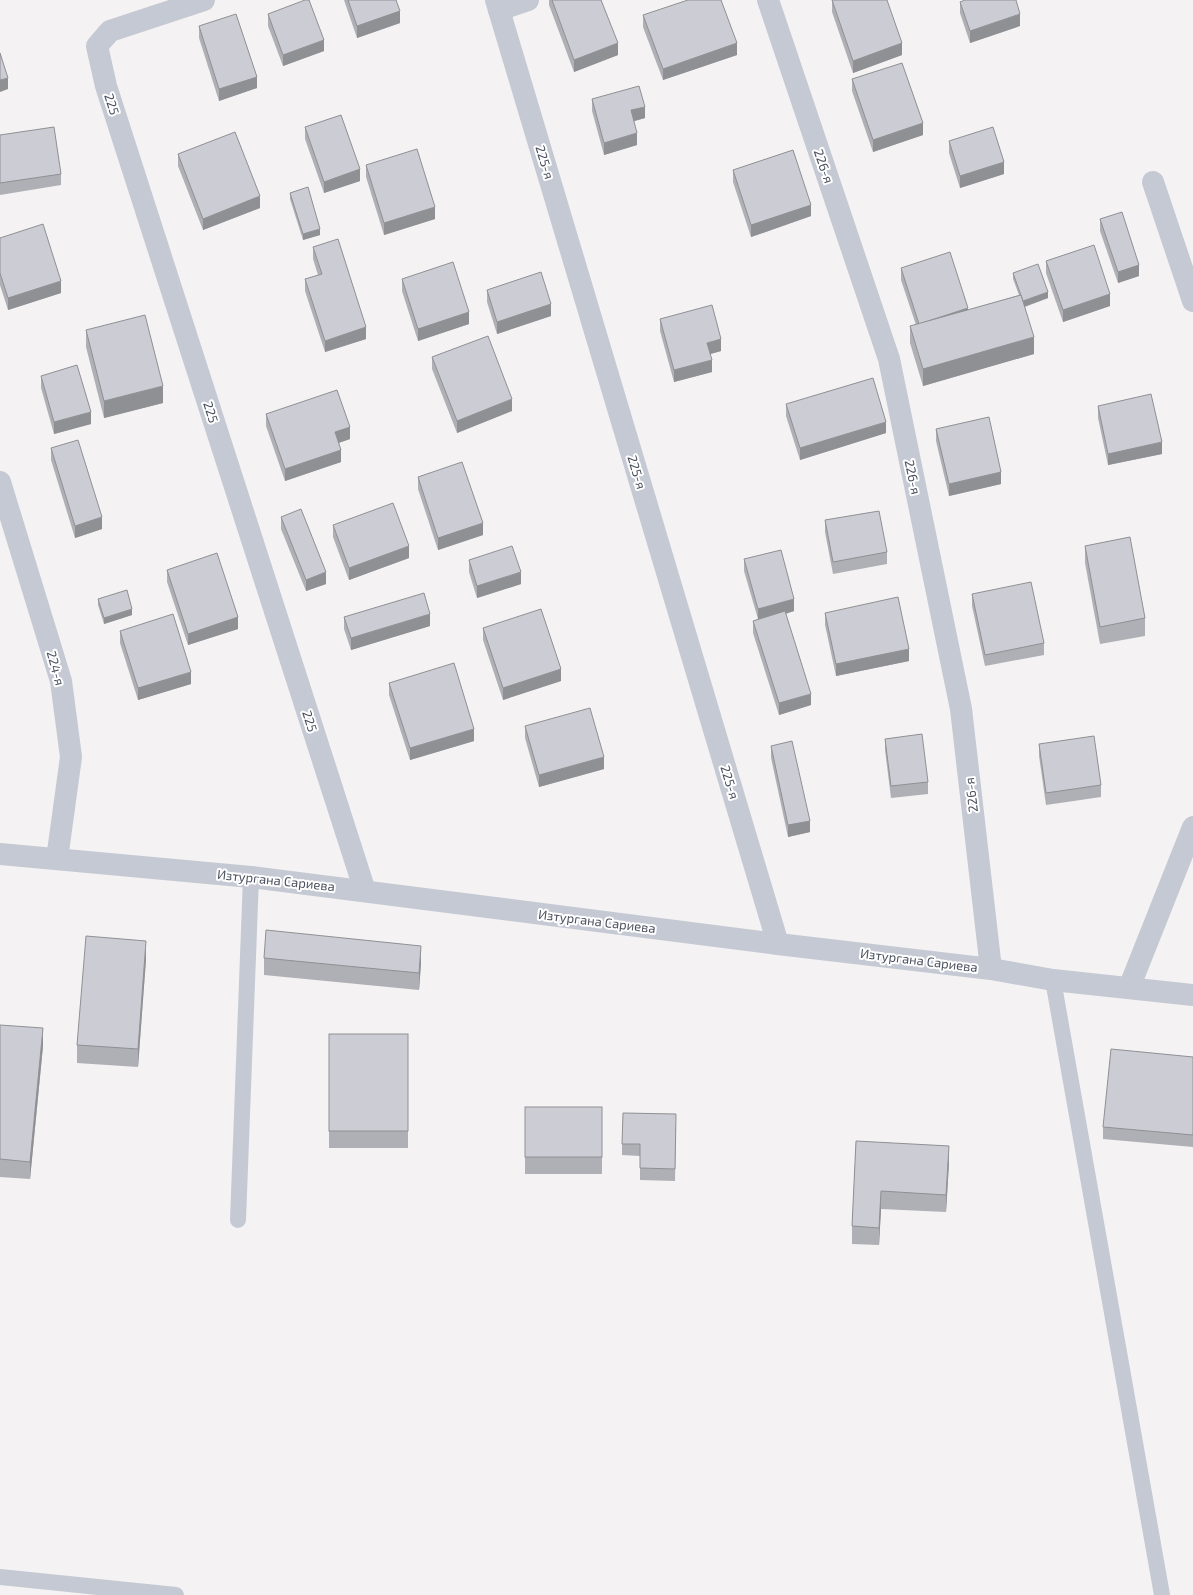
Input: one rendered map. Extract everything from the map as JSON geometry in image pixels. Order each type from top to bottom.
[{"type":"street","name":"225","points":[[204,0],[110,31],[97,46],[111,101],[365,891]]},
{"type":"street","points":[[498,5],[528,0]]},
{"type":"street","name":"226-я","points":[[768,0],[889,359],[961,709],[991,969]]},
{"type":"street","name":"225-я","points":[[498,5],[778,944]]},
{"type":"street","points":[[1153,182],[1193,301]]},
{"type":"street","name":"224-я","points":[[0,482],[61,681],[71,757],[57,859]]},
{"type":"street","points":[[1129,988],[1193,827]]},
{"type":"street","name":"Изтургана Сариева","points":[[0,854],[251,876],[778,944],[991,969],[1053,980],[1193,995]]},
{"type":"lane","points":[[238,1220],[251,876]]},
{"type":"lane","points":[[1053,980],[1162,1595]]},
{"type":"lane","points":[[0,1577],[176,1595]]},
{"type":"building","points":[[305,0],[309,0],[324,40],[283,55],[268,14]]},
{"type":"building","points":[[348,0],[396,0],[400,11],[357,26]]},
{"type":"building","points":[[552,0],[601,0],[618,43],[574,60]]},
{"type":"building","points":[[688,0],[721,0],[737,43],[663,69],[643,15]]},
{"type":"building","points":[[832,0],[887,0],[902,43],[853,61]]},
{"type":"building","points":[[965,0],[1016,0],[1020,14],[970,31],[960,2]]},
{"type":"building","points":[[236,14],[257,77],[219,89],[199,26]]},
{"type":"building","points":[[0,53],[8,78],[0,80]]},
{"type":"building","points":[[902,63],[923,123],[873,140],[852,79]]},
{"type":"building","points":[[639,86],[645,107],[631,110],[637,133],[604,143],[592,99]]},
{"type":"building","points":[[341,115],[360,169],[324,182],[305,127]]},
{"type":"building","points":[[54,127],[61,174],[0,183],[0,135]]},
{"type":"building","points":[[993,127],[1004,162],[960,176],[949,141]]},
{"type":"building","points":[[235,132],[260,196],[203,219],[178,154]]},
{"type":"building","points":[[417,149],[435,207],[384,223],[366,165]]},
{"type":"building","points":[[793,150],[811,205],[751,225],[733,170]]},
{"type":"building","points":[[308,187],[320,229],[303,234],[290,193]]},
{"type":"building","points":[[1122,212],[1139,265],[1118,272],[1100,219]]},
{"type":"building","points":[[43,224],[61,281],[8,298],[0,273],[0,238]]},
{"type":"building","points":[[338,239],[366,327],[325,341],[305,279],[322,274],[313,247]]},
{"type":"building","points":[[1094,245],[1110,294],[1063,310],[1046,261]]},
{"type":"building","points":[[950,252],[968,308],[919,324],[901,268]]},
{"type":"building","points":[[453,262],[469,312],[418,329],[402,279]]},
{"type":"building","points":[[1038,264],[1048,292],[1023,301],[1013,273]]},
{"type":"building","points":[[541,272],[551,304],[497,322],[487,290]]},
{"type":"building","points":[[1021,295],[1034,337],[923,369],[910,326]]},
{"type":"building","points":[[712,305],[721,339],[707,343],[712,360],[674,370],[660,319]]},
{"type":"building","points":[[145,315],[163,386],[104,401],[86,330]]},
{"type":"building","points":[[488,336],[512,399],[457,421],[432,357]]},
{"type":"building","points":[[77,365],[91,412],[54,422],[41,376]]},
{"type":"building","points":[[873,378],[886,422],[800,448],[786,404]]},
{"type":"building","points":[[337,390],[350,427],[335,432],[341,450],[285,469],[266,414]]},
{"type":"building","points":[[1151,394],[1162,442],[1108,454],[1098,406]]},
{"type":"building","points":[[989,417],[1001,472],[949,484],[936,429]]},
{"type":"building","points":[[78,440],[102,517],[75,526],[51,448]]},
{"type":"building","points":[[462,462],[483,523],[438,538],[418,477]]},
{"type":"building","points":[[393,503],[409,546],[349,568],[333,525]]},
{"type":"building","points":[[301,509],[326,572],[306,580],[281,517]]},
{"type":"building","points":[[879,511],[887,552],[833,562],[825,520]]},
{"type":"building","points":[[1130,537],[1145,618],[1100,627],[1085,546]]},
{"type":"building","points":[[512,546],[521,572],[477,586],[469,560]]},
{"type":"building","points":[[781,550],[794,599],[758,609],[744,559]]},
{"type":"building","points":[[217,553],[238,617],[188,634],[167,570]]},
{"type":"building","points":[[1031,582],[1044,643],[985,655],[972,594]]},
{"type":"building","points":[[127,590],[132,609],[104,618],[98,599]]},
{"type":"building","points":[[424,593],[430,614],[351,638],[344,617]]},
{"type":"building","points":[[898,597],[909,649],[836,664],[825,613]]},
{"type":"building","points":[[541,609],[561,669],[503,688],[483,628]]},
{"type":"building","points":[[785,611],[811,694],[779,703],[753,621]]},
{"type":"building","points":[[173,614],[191,672],[138,688],[120,631]]},
{"type":"building","points":[[454,663],[474,729],[410,748],[389,683]]},
{"type":"building","points":[[590,708],[604,757],[539,775],[525,726]]},
{"type":"building","points":[[922,734],[928,782],[891,786],[885,739]]},
{"type":"building","points":[[1094,736],[1101,785],[1046,793],[1039,744]]},
{"type":"building","points":[[792,741],[810,821],[788,825],[771,746]]},
{"type":"building","points":[[266,930],[421,946],[419,973],[264,958]]},
{"type":"building","points":[[86,936],[146,941],[138,1049],[77,1045]]},
{"type":"building","points":[[0,1025],[43,1028],[30,1162],[0,1159]]},
{"type":"building","points":[[329,1034],[408,1034],[408,1131],[329,1131]]},
{"type":"building","points":[[1111,1049],[1193,1057],[1193,1135],[1103,1127]]},
{"type":"building","points":[[525,1107],[602,1107],[602,1157],[525,1157]]},
{"type":"building","points":[[623,1113],[676,1114],[675,1169],[640,1168],[640,1144],[622,1144]]},
{"type":"building","points":[[856,1141],[949,1146],[946,1195],[881,1191],[879,1228],[852,1226]]}]
